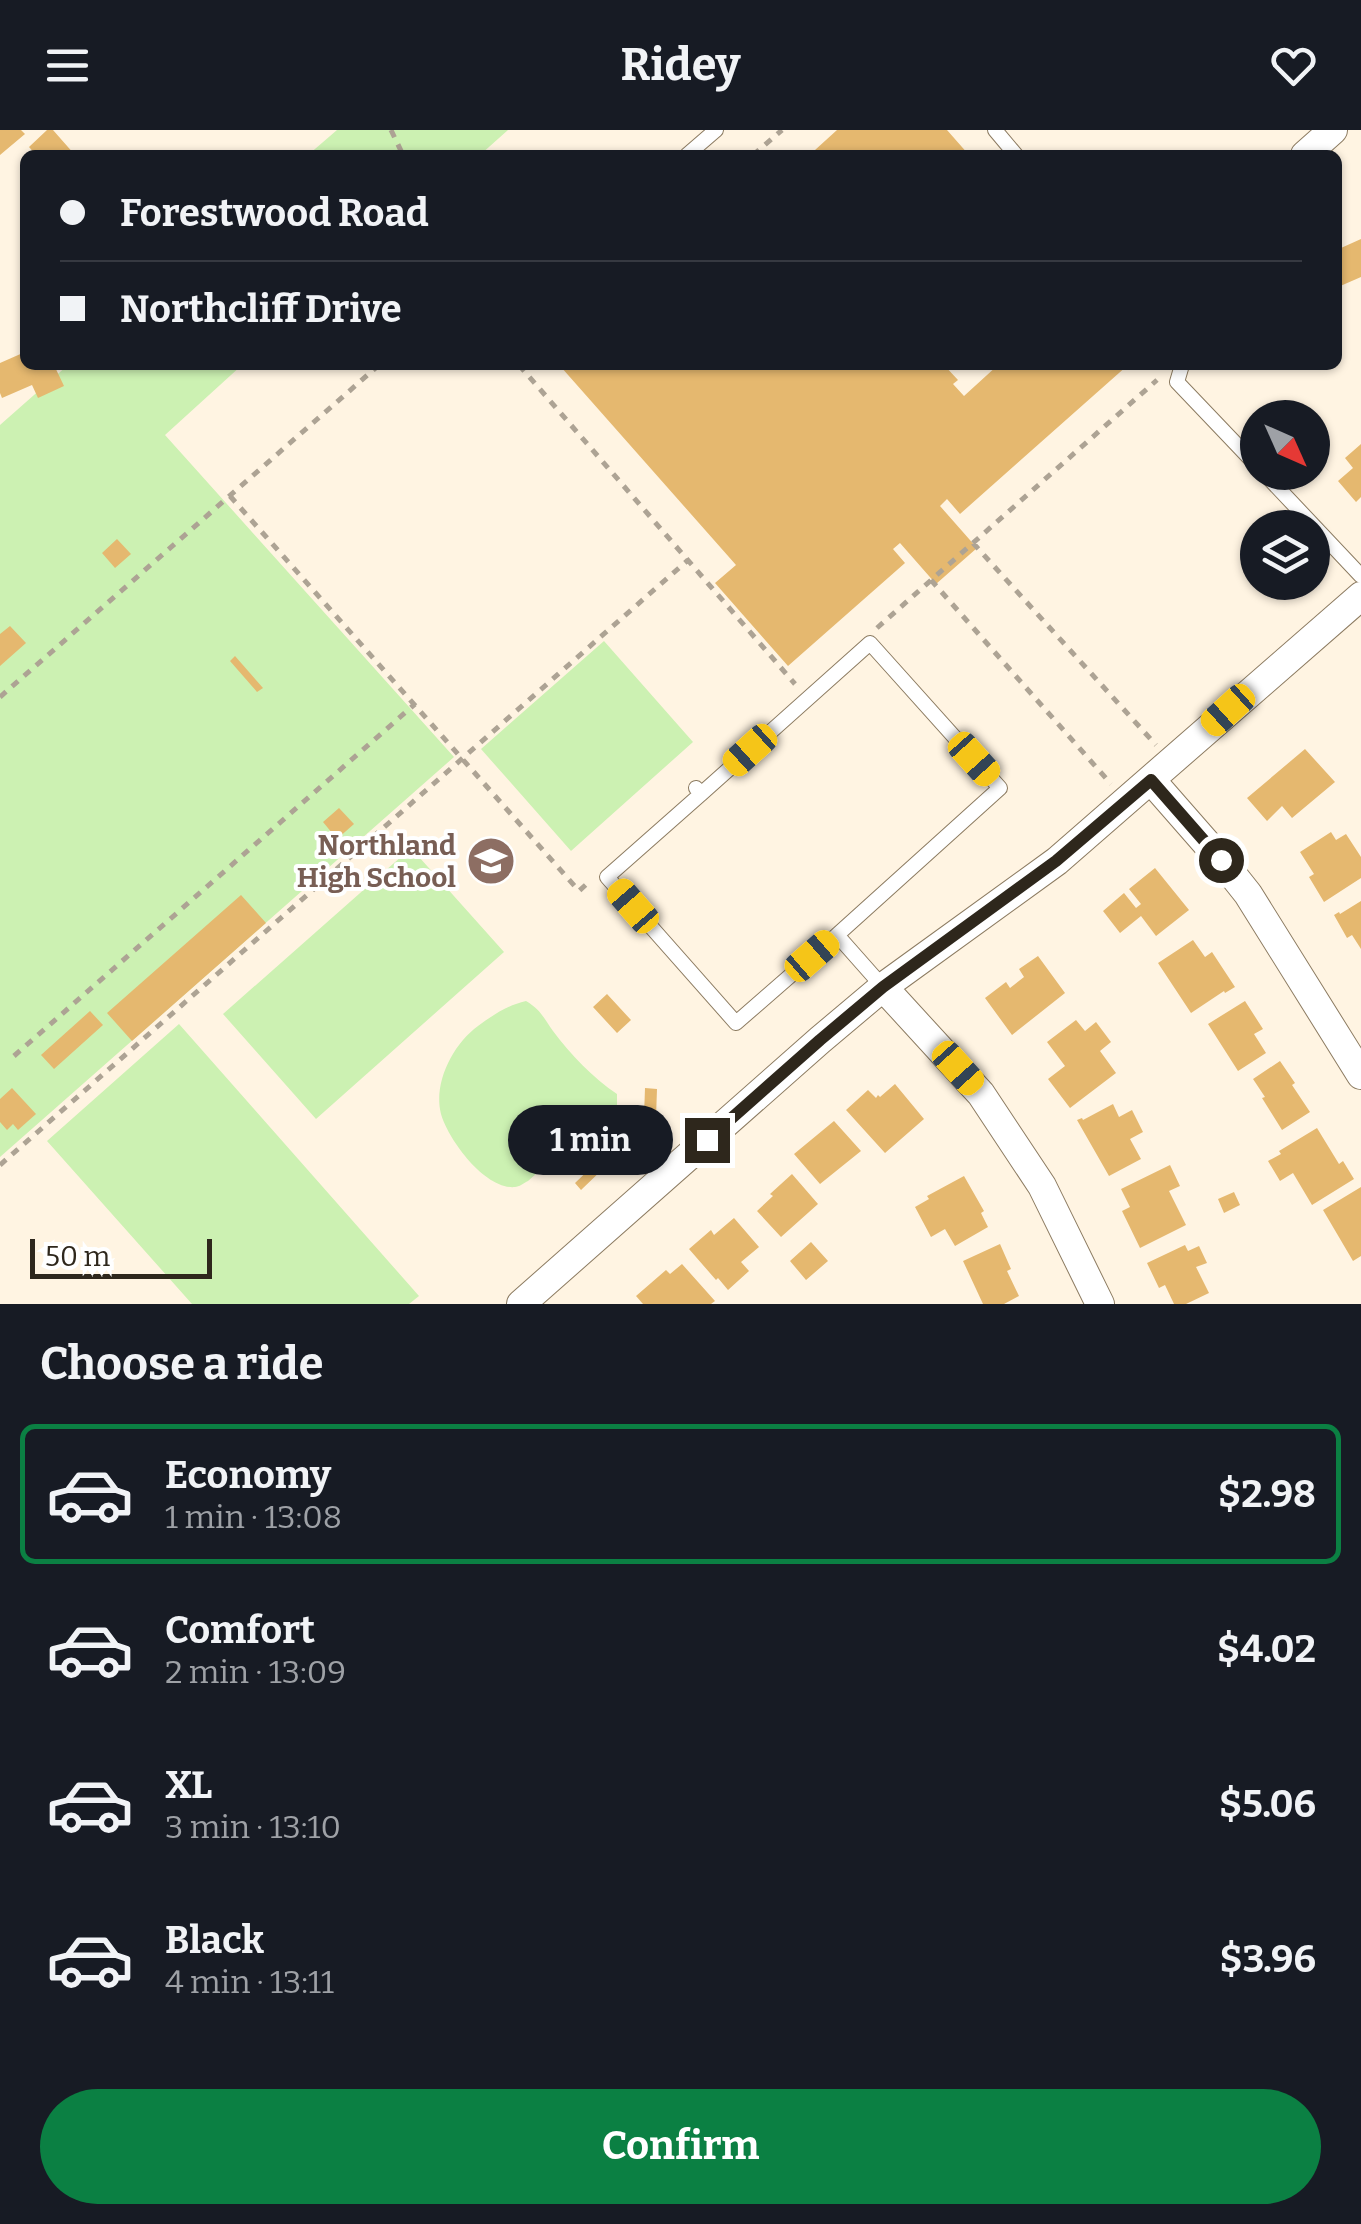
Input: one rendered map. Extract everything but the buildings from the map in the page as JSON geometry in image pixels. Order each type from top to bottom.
[{"type":"street","points":[[1311,150],[1333,130]]},
{"type":"street","points":[[521,1304],[820,1040],[883,987],[1056,861],[1361,596]]},
{"type":"street","points":[[1161,771],[1248,894],[1361,1075]]},
{"type":"street","points":[[883,987],[981,1094],[1042,1186],[1100,1304]]},
{"type":"lane","points":[[693,150],[716,130]]},
{"type":"lane","points":[[994,130],[1012,150]]},
{"type":"lane","points":[[1181,370],[1177,382],[1240,448]]},
{"type":"lane","points":[[1280,490],[1361,576]]},
{"type":"lane","points":[[870,643],[1000,788],[736,1023],[608,876],[698,791],[808,698],[870,643]]},
{"type":"lane","points":[[836,935],[883,987]]},
{"type":"path","points":[[759,150],[782,130]]},
{"type":"path","points":[[0,697],[373,370]]},
{"type":"path","points":[[523,370],[808,698]]},
{"type":"path","points":[[872,632],[1160,377]]},
{"type":"path","points":[[230,496],[580,891],[594,878]]},
{"type":"path","points":[[973,543],[1161,771]]},
{"type":"path","points":[[0,1165],[688,560]]},
{"type":"path","points":[[931,580],[1126,801]]},
{"type":"path","points":[[14,1056],[415,704]]},
{"type":"green space","points":[[337,130],[508,130],[486,150],[314,150]]},
{"type":"green space","points":[[62,370],[236,370],[165,435],[454,757],[0,1157],[0,425]]},
{"type":"green space","points":[[604,641],[693,742],[571,851],[481,749]]},
{"type":"green space","points":[[411,848],[504,952],[316,1119],[223,1014]]},
{"type":"green space","points":[[526,1001],[583,1066],[617,1094],[617,1106],[528,1181],[515,1187],[503,1186],[480,1172],[451,1136],[441,1114],[440,1090],[447,1065],[469,1034],[501,1011]]},
{"type":"green space","points":[[179,1024],[419,1296],[409,1304],[192,1304],[47,1141]]},
{"type":"place","name":"Northland High School","points":[[491,861]]},
{"type":"route","points":[[707,1140],[883,987],[1056,861],[1151,780],[1221,860]]}]
